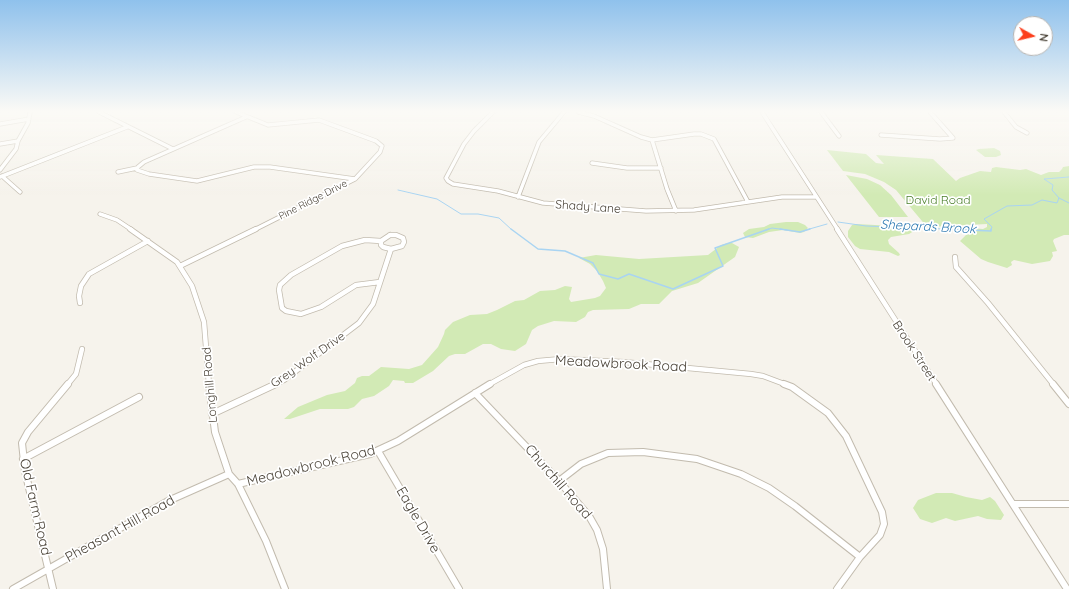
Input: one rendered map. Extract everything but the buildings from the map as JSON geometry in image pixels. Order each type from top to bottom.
[{"type":"street","points":[[20,192],[1,176],[95,139]]},
{"type":"street","points":[[153,139],[173,149]]},
{"type":"street","points":[[118,172],[137,168],[144,162],[194,139]]},
{"type":"street","name":"Pine Ridge Drive","points":[[180,266],[205,255],[355,179],[380,152],[382,146],[369,139]]},
{"type":"street","name":"Shady Lane","points":[[467,139],[446,179],[453,184],[498,191],[518,197],[558,205],[646,211],[676,211],[782,198],[816,197]]},
{"type":"street","points":[[518,197],[541,139]]},
{"type":"street","points":[[656,139],[652,140],[667,189],[676,211]]},
{"type":"street","points":[[714,139],[748,202]]},
{"type":"street","name":"Brook Street","points":[[779,139],[1067,589]]},
{"type":"street","points":[[0,144],[18,141],[16,149],[0,170]]},
{"type":"street","points":[[592,163],[626,168],[661,168]]},
{"type":"street","points":[[137,168],[141,173],[192,181],[203,180],[259,167],[355,179]]},
{"type":"street","name":"Longhill Road","points":[[100,214],[117,220],[168,255],[180,266],[192,286],[204,322],[215,432],[229,474],[238,484],[266,541],[286,589]]},
{"type":"street","points":[[380,282],[356,285],[322,307],[301,314],[286,311],[282,308],[279,290],[280,285],[291,274],[342,246],[365,240],[382,241],[390,235],[396,235],[404,238],[402,246],[391,249],[383,247],[381,245],[382,241]]},
{"type":"street","points":[[80,303],[79,296],[81,286],[89,274],[148,241]]},
{"type":"street","name":"Grey Wolf Drive","points":[[212,414],[284,380],[359,323],[373,304],[391,249]]},
{"type":"street","points":[[955,257],[956,267],[988,303],[1069,404]]},
{"type":"street","name":"Old Farm Road","points":[[53,589],[25,471],[22,443],[25,437],[72,379],[78,369],[82,349]]},
{"type":"street","name":"Meadowbrook Road","points":[[238,484],[378,451],[398,441],[509,372],[524,365],[546,360],[624,362],[734,372],[763,376],[799,391],[828,413],[846,436],[882,512],[884,524],[877,540],[860,557]]},
{"type":"street","name":"Churchill Road","points":[[475,393],[559,481],[589,516],[603,549],[607,589]]},
{"type":"street","points":[[23,459],[139,397]]},
{"type":"street","name":"Eagle Drive","points":[[378,451],[459,589]]},
{"type":"street","points":[[559,481],[581,464],[608,453],[643,452],[697,459],[741,474],[769,488],[795,506],[860,557],[836,589]]},
{"type":"street","name":"Pheasant Hill Road","points":[[13,589],[168,501],[229,474]]},
{"type":"street","points":[[1013,504],[1069,504]]},
{"type":"green space","points":[[994,148],[1000,151],[1001,155],[996,157],[985,157],[976,150],[979,149]]},
{"type":"green space","points":[[827,150],[866,154],[876,163],[884,164],[876,155],[933,159],[956,181],[960,178],[980,171],[991,172],[992,168],[996,167],[1020,170],[1026,169],[1041,175],[1049,172],[1059,172],[1063,167],[1069,166],[1069,235],[1064,235],[1054,239],[1053,241],[1057,251],[1052,252],[1053,256],[1050,261],[1032,264],[1014,260],[1011,262],[1012,265],[1007,268],[988,262],[981,259],[960,241],[966,235],[973,233],[971,228],[983,229],[987,227],[987,224],[927,227],[896,190],[884,182],[865,174],[843,171]]},
{"type":"green space","name":"David Road","points":[[846,175],[867,179],[880,185],[891,195],[908,217],[879,217]]},
{"type":"green space","points":[[786,222],[798,222],[808,228],[804,232],[800,233],[783,230],[769,232],[753,238],[745,237],[743,233],[749,229]]},
{"type":"green space","points":[[852,225],[913,227],[917,229],[909,234],[891,237],[888,240],[889,244],[899,253],[900,255],[898,256],[889,252],[860,249],[855,246],[848,237],[848,231]]},
{"type":"green space","points":[[732,243],[739,247],[735,257],[698,283],[672,291],[659,304],[641,304],[629,309],[593,310],[588,312],[585,317],[576,322],[554,321],[538,326],[532,330],[526,344],[515,351],[501,349],[491,344],[483,344],[465,354],[455,354],[449,356],[433,371],[413,383],[393,380],[389,386],[374,396],[362,399],[354,407],[348,409],[320,409],[290,419],[284,419],[298,407],[327,395],[345,391],[355,383],[357,378],[369,376],[381,367],[409,369],[422,365],[438,347],[445,330],[453,322],[470,315],[487,314],[515,301],[524,300],[540,291],[555,290],[565,286],[572,287],[569,299],[571,302],[600,296],[606,288],[603,281],[597,271],[590,264],[579,258],[596,255],[639,259],[708,255],[721,245]]},
{"type":"green space","points":[[936,493],[952,493],[982,500],[990,497],[995,501],[1004,515],[1001,520],[987,519],[978,516],[955,521],[946,518],[932,523],[920,519],[913,508],[918,500]]},
{"type":"waterway","name":"Shepards Brook","points":[[1059,198],[1052,190],[1053,185],[1044,179],[1069,177]]},
{"type":"waterway","name":"Shepards Brook","points":[[398,190],[437,199],[461,214],[478,214],[499,218],[512,230]]},
{"type":"waterway","name":"Shepards Brook","points":[[991,230],[992,227],[984,219],[1007,206],[1032,205],[1042,200],[1057,203],[1059,198]]},
{"type":"waterway","points":[[1059,198],[1069,203]]},
{"type":"waterway","name":"Shepards Brook","points":[[838,222],[866,226],[953,229]]},
{"type":"waterway","name":"Shepards Brook","points":[[806,230],[827,224]]},
{"type":"waterway","name":"Shepards Brook","points":[[511,229],[538,249],[565,251],[593,263],[599,274],[618,279],[629,274],[673,289],[723,266],[715,248],[769,229]]},
{"type":"waterway","name":"Shepards Brook","points":[[769,229],[784,230]]},
{"type":"waterway","name":"Shepards Brook","points":[[780,229],[784,230]]},
{"type":"waterway","name":"Shepards Brook","points":[[784,230],[800,232],[810,229]]},
{"type":"waterway","name":"Shepards Brook","points":[[945,229],[953,229]]},
{"type":"waterway","name":"Shepards Brook","points":[[953,229],[970,230]]},
{"type":"waterway","name":"Shepards Brook","points":[[953,229],[991,230]]}]
